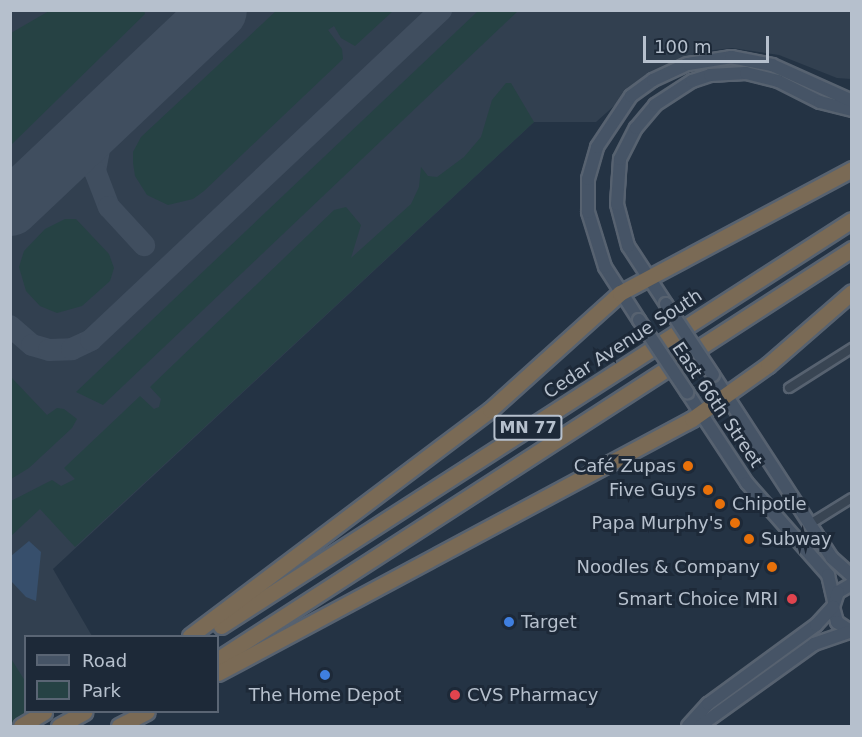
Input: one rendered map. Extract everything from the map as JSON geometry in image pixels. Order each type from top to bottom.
[{"type":"highway","points":[[191,635],[490,411],[620,293],[852,169]]},
{"type":"highway","name":"Cedar Avenue South","points":[[206,635],[852,220]]},
{"type":"highway","name":"MN 77","points":[[219,658],[852,249]]},
{"type":"highway","points":[[219,673],[701,413],[727,397],[852,292]]},
{"type":"highway","points":[[21,726],[41,713]]},
{"type":"highway","points":[[62,725],[80,713]]},
{"type":"highway","points":[[113,726],[133,713]]},
{"type":"highway","points":[[120,726],[143,713]]},
{"type":"street","name":"East 66th Street","points":[[850,632],[837,622],[828,575],[747,483],[620,293],[596,248],[588,212],[588,179],[597,147],[616,114],[642,87],[666,73],[708,59],[730,57],[772,64],[852,102]]},
{"type":"street","name":"East 66th Street","points":[[852,110],[820,102],[778,81],[746,73],[710,75],[664,97],[636,128],[620,159],[617,189],[623,234],[648,276],[832,558],[852,576]]},
{"type":"street","points":[[789,388],[852,348]]},
{"type":"street","points":[[810,524],[852,498]]},
{"type":"street","points":[[757,686],[759,672],[852,584]]},
{"type":"street","points":[[700,726],[824,638],[850,632]]},
{"type":"street","points":[[688,726],[708,704],[787,646]]},
{"type":"shaded area","points":[[11,11],[851,11],[851,79],[837,78],[779,55],[732,48],[696,52],[624,97],[596,122],[534,122],[53,569],[91,635],[24,635],[24,691],[11,701]]},
{"type":"green space","points":[[144,10],[145,14],[11,145],[11,33],[49,11]]},
{"type":"green space","points":[[276,11],[393,11],[355,46],[341,38],[334,26],[328,30],[342,49],[343,59],[204,191],[193,199],[168,205],[147,195],[135,176],[133,163],[133,152],[141,137]]},
{"type":"green space","points":[[478,11],[518,11],[103,405],[76,392]]},
{"type":"green space","points":[[506,83],[511,83],[534,122],[75,547],[40,509],[11,536],[11,501],[52,480],[61,486],[75,479],[64,468],[140,396],[154,409],[159,407],[161,399],[150,387],[334,210],[346,207],[361,225],[351,258],[411,204],[419,187],[421,167],[428,176],[437,177],[464,157],[481,137],[492,100]]},
{"type":"green space","points":[[65,219],[76,219],[109,254],[114,268],[110,281],[82,306],[57,313],[40,306],[26,291],[19,267],[24,251],[45,229]]},
{"type":"green space","points":[[10,376],[47,415],[57,408],[64,409],[77,419],[72,428],[29,468],[11,479]]},
{"type":"green space","points":[[10,657],[24,679],[24,713],[36,713],[16,726],[11,726]]},
{"type":"water","points":[[29,541],[41,552],[36,601],[26,597],[11,581],[11,556]]},
{"type":"taxiway","points":[[10,326],[32,345],[49,350],[72,349],[91,340],[441,10]]},
{"type":"taxiway","points":[[141,84],[103,129],[95,171],[109,207],[144,245]]},
{"type":"runway","points":[[10,207],[218,10]]},
{"type":"place","name":"Café Zupas","points":[[688,466]]},
{"type":"place","name":"Five Guys","points":[[708,490]]},
{"type":"place","name":"Chipotle","points":[[720,504]]},
{"type":"place","name":"Papa Murphy's","points":[[735,523]]},
{"type":"place","name":"Subway","points":[[749,539]]},
{"type":"place","name":"Noodles & Company","points":[[772,567]]},
{"type":"place","name":"Smart Choice MRI","points":[[792,599]]},
{"type":"place","name":"Target","points":[[509,622]]},
{"type":"place","name":"The Home Depot","points":[[325,675]]},
{"type":"place","name":"CVS Pharmacy","points":[[455,695]]}]
